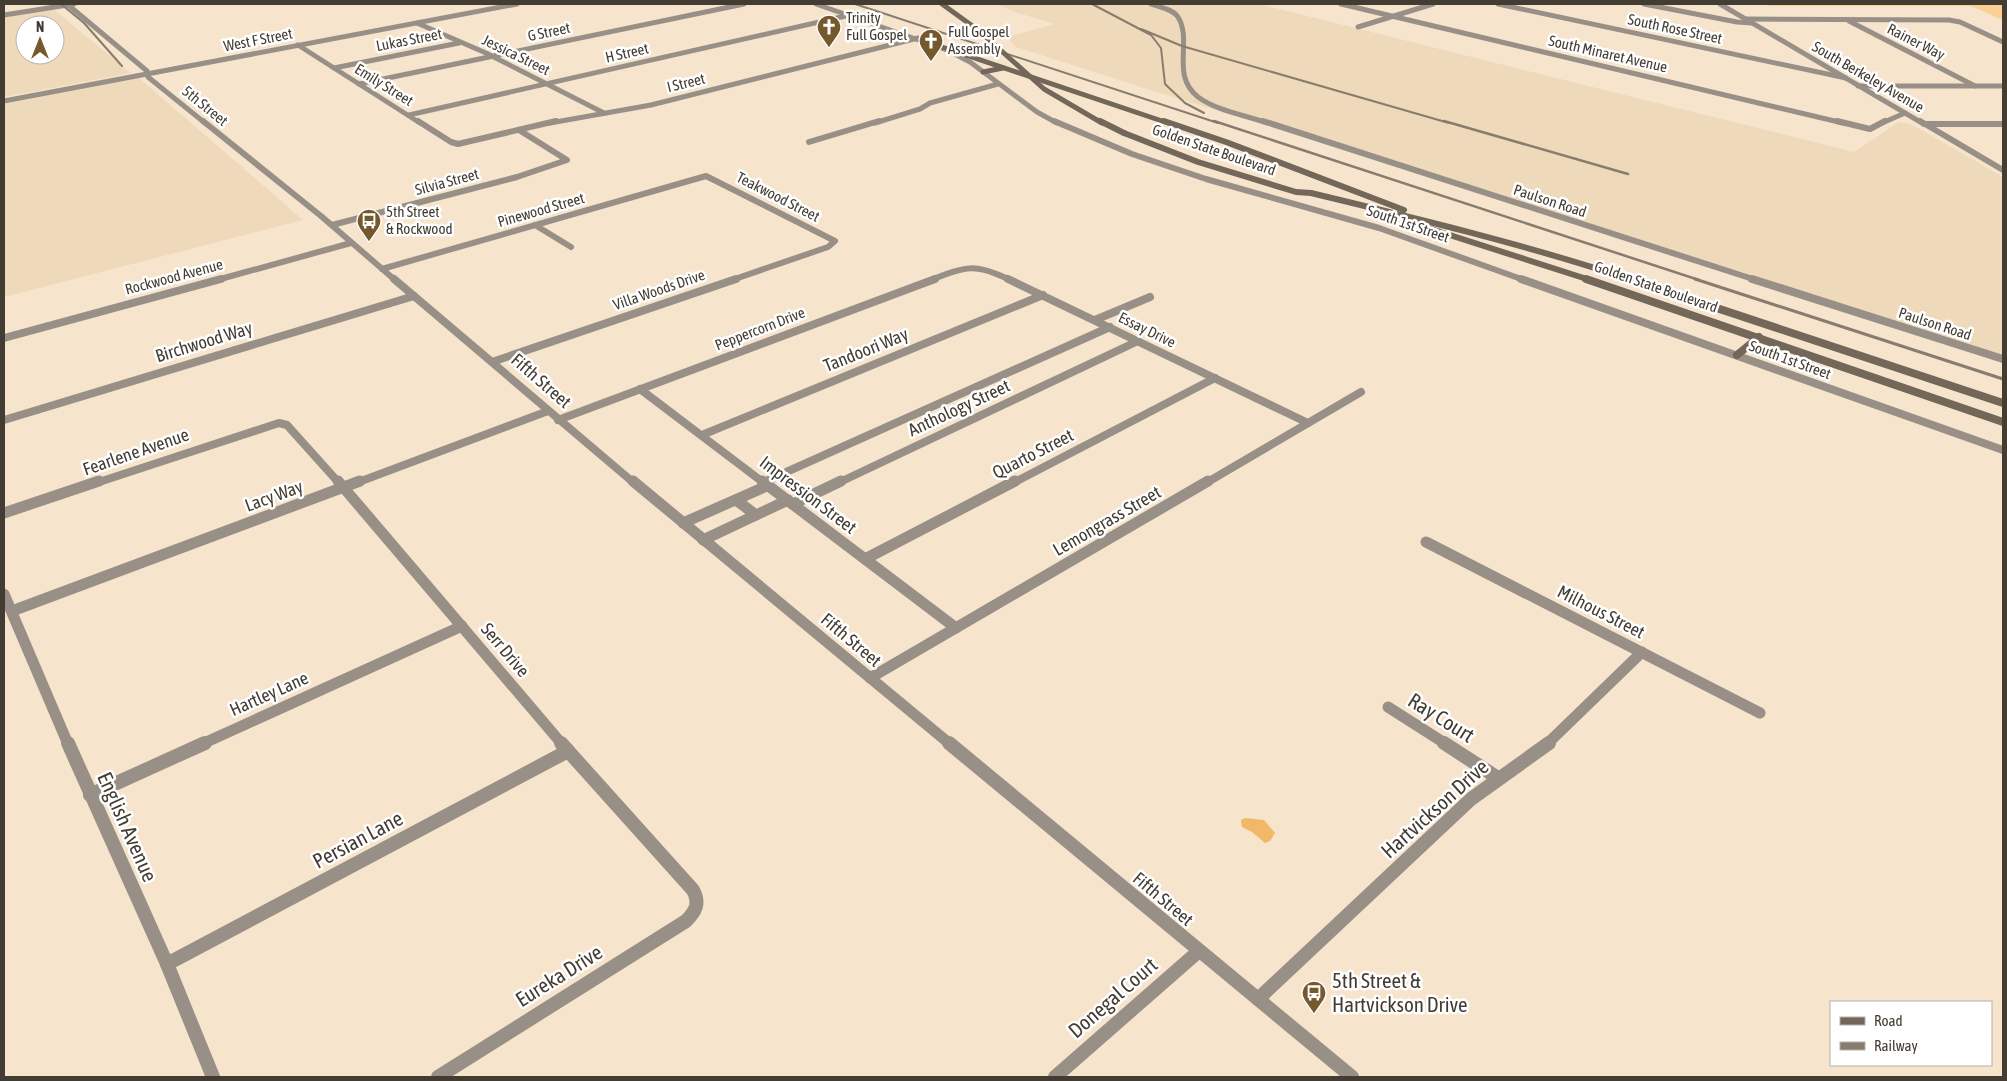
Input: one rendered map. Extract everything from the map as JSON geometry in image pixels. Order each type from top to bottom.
[{"type":"main road","name":"Golden State Boulevard","points":[[942,4],[980,30],[1044,88],[1077,110],[1124,133],[1198,162],[1296,192],[1306,197],[1486,245],[2003,422]]},
{"type":"main road","points":[[936,45],[1226,142],[1405,211],[1462,230]]},
{"type":"main road","points":[[983,72],[999,68],[1011,69]]},
{"type":"main road","name":"Golden State Boulevard","points":[[1296,192],[1311,193],[1544,252],[1629,278],[2003,404]]},
{"type":"main road","points":[[1737,355],[1759,338]]},
{"type":"street","name":"5th Street","points":[[68,4],[147,71],[148,77],[332,226]]},
{"type":"street","points":[[4,15],[75,4]]},
{"type":"street","name":"West F Street","points":[[4,101],[517,4]]},
{"type":"street","name":"G Street","points":[[359,84],[744,4]]},
{"type":"street","name":"South 1st Street","points":[[816,4],[936,45],[964,59],[1023,103],[1060,125],[1132,154],[1206,179],[1370,226],[2003,450]]},
{"type":"street","name":"Paulson Road","points":[[1153,4],[1169,10],[1178,17],[1186,84],[1196,96],[1212,105],[2003,359]]},
{"type":"street","name":"South Minaret Avenue","points":[[1341,4],[1870,129],[1897,115],[1906,113]]},
{"type":"street","points":[[1358,27],[1433,4]]},
{"type":"street","name":"South Rose Street","points":[[1498,4],[1846,78]]},
{"type":"street","points":[[1644,4],[1739,23],[1753,24]]},
{"type":"street","name":"South Berkeley Avenue","points":[[1720,4],[2003,170]]},
{"type":"street","name":"H Street","points":[[409,116],[850,15]]},
{"type":"street","points":[[1746,19],[1953,20],[2003,42]]},
{"type":"street","name":"Rainer Way","points":[[1846,19],[1976,86]]},
{"type":"street","name":"Jessica Street","points":[[417,23],[459,43],[493,56],[604,113]]},
{"type":"street","name":"I Street","points":[[458,144],[519,130],[651,105],[918,38]]},
{"type":"street","name":"Lukas Street","points":[[334,68],[459,43]]},
{"type":"street","name":"Emily Street","points":[[298,45],[451,142],[458,144]]},
{"type":"street","points":[[808,142],[920,108],[930,103],[998,84]]},
{"type":"street","points":[[1858,86],[2003,86]]},
{"type":"street","points":[[1924,124],[2003,124]]},
{"type":"street","name":"Silvia Street","points":[[332,226],[517,177],[567,160],[519,130]]},
{"type":"street","name":"Pinewood Street","points":[[382,269],[706,176]]},
{"type":"street","name":"Teakwood Street","points":[[706,176],[833,239],[835,243]]},
{"type":"street","points":[[536,224],[571,248]]},
{"type":"street","name":"Fifth Street","points":[[332,226],[558,420],[1352,1077]]},
{"type":"street","name":"Rockwood Avenue","points":[[4,338],[351,243]]},
{"type":"street","name":"Villa Woods Drive","points":[[492,362],[835,243]]},
{"type":"street","name":"Essay Drive","points":[[973,267],[990,270],[1308,423]]},
{"type":"street","name":"Peppercorn Drive","points":[[558,420],[960,270],[973,267]]},
{"type":"street","name":"Tandoori Way","points":[[702,435],[1043,295]]},
{"type":"street","name":"Birchwood Way","points":[[4,420],[414,296]]},
{"type":"street","points":[[1096,320],[1150,296]]},
{"type":"street","name":"Anthology Street","points":[[683,523],[1110,327]]},
{"type":"street","name":"Anthology Street","points":[[703,540],[756,515],[790,502],[1138,341]]},
{"type":"street","name":"Quarto Street","points":[[865,559],[1215,378]]},
{"type":"street","name":"Impression Street","points":[[640,389],[956,628]]},
{"type":"street","name":"Lemongrass Street","points":[[870,678],[1361,392]]},
{"type":"street","name":"Lacy Way","points":[[12,611],[548,411]]},
{"type":"street","name":"Serr Drive","points":[[278,423],[287,425],[343,487],[568,751],[693,890],[697,897],[698,905]]},
{"type":"street","name":"Fearlene Avenue","points":[[4,514],[278,423]]},
{"type":"street","points":[[736,500],[756,515]]},
{"type":"street","name":"Milhous Street","points":[[1426,542],[1760,713]]},
{"type":"street","name":"English Avenue","points":[[4,594],[90,795],[167,964],[213,1077]]},
{"type":"street","name":"Hartley Lane","points":[[90,795],[462,626]]},
{"type":"street","name":"Hartvickson Drive","points":[[1258,1000],[1471,799],[1549,743],[1642,652]]},
{"type":"street","name":"Ray Court","points":[[1388,707],[1498,778]]},
{"type":"street","name":"Persian Lane","points":[[167,964],[568,751]]},
{"type":"street","name":"Eureka Drive","points":[[438,1077],[686,921],[694,913],[698,905]]},
{"type":"street","name":"Donegal Court","points":[[1055,1077],[1199,951]]},
{"type":"shaded area","points":[[996,4],[1259,4],[1854,152],[1899,122],[1911,124],[2003,177],[2003,356],[1514,200],[1166,95],[1016,47],[1007,37],[1055,24]]},
{"type":"shaded area","points":[[1764,4],[2003,4],[2003,20],[1971,6],[1768,6]]},
{"type":"shaded area","points":[[53,9],[60,15],[16,15]]},
{"type":"shaded area","points":[[15,15],[15,65],[65,65],[65,19],[131,73],[4,97],[4,17]]},
{"type":"shaded area","points":[[139,78],[303,220],[4,297],[4,104]]},
{"type":"shaded area","points":[[1245,818],[1264,820],[1275,833],[1270,841],[1265,843],[1252,832],[1242,827],[1241,820]]},
{"type":"railway","points":[[61,4],[84,23],[122,66]]},
{"type":"railway","points":[[855,4],[1218,123]]},
{"type":"railway","points":[[1092,4],[1151,35],[1161,48],[1165,84],[1185,103],[1204,113]]},
{"type":"railway","points":[[1141,29],[1182,46],[1449,123]]},
{"type":"railway","points":[[1214,121],[1699,280]]},
{"type":"railway","points":[[1444,121],[1628,174]]},
{"type":"railway","points":[[1695,279],[2003,379]]},
{"type":"place","name":"Trinity Full Gospel","points":[[829,48]]},
{"type":"place","name":"Full Gospel Assembly","points":[[931,62]]},
{"type":"place","name":"5th Street & Rockwood","points":[[369,242]]},
{"type":"place","name":"5th Street & Hartvickson Drive","points":[[1314,1014]]}]
